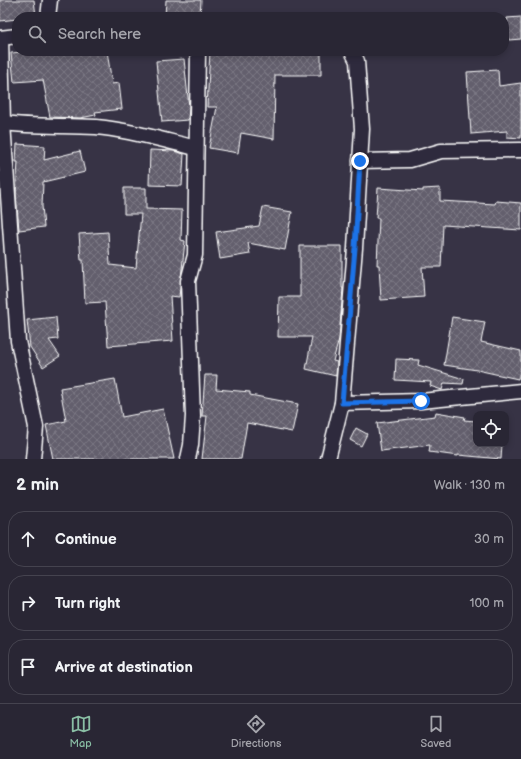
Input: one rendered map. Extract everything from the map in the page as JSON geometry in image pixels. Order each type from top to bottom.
[{"type":"street","points":[[49,12],[50,0]]},
{"type":"street","points":[[12,37],[1,38],[4,123],[18,340],[36,427],[33,459]]},
{"type":"street","points":[[188,459],[191,445],[193,416],[188,281],[195,255],[198,56]]},
{"type":"street","points":[[328,459],[342,403],[355,248],[362,129],[360,81],[357,61],[354,56]]},
{"type":"street","points":[[4,123],[114,129],[196,148]]},
{"type":"street","points":[[360,161],[410,160],[440,151],[521,150]]},
{"type":"street","points":[[342,403],[421,401],[521,391]]},
{"type":"building","points":[[0,0],[34,0],[36,12],[12,12],[12,20],[0,21]]},
{"type":"building","points":[[166,0],[201,0],[200,12],[165,12]]},
{"type":"building","points":[[521,17],[521,39],[509,40],[509,18]]},
{"type":"building","points":[[11,53],[12,56],[108,56],[112,84],[119,83],[122,109],[95,112],[96,115],[80,118],[50,117],[43,80],[14,82]]},
{"type":"building","points":[[210,56],[321,56],[321,75],[275,75],[274,139],[241,133],[238,153],[209,148],[217,107],[207,107]]},
{"type":"building","points":[[184,59],[189,107],[188,120],[162,122],[156,61]]},
{"type":"building","points":[[498,70],[499,86],[521,83],[521,138],[507,137],[507,131],[471,134],[467,72]]},
{"type":"building","points":[[17,144],[45,146],[44,160],[80,151],[85,172],[43,182],[42,206],[44,227],[19,230],[16,194],[18,162],[16,162]]},
{"type":"building","points":[[150,150],[174,151],[184,154],[182,186],[149,185]]},
{"type":"building","points":[[124,188],[146,188],[146,209],[182,210],[181,240],[185,241],[179,297],[170,296],[173,341],[108,346],[105,302],[85,303],[83,260],[81,260],[79,234],[108,232],[110,265],[136,268],[141,214],[124,214]]},
{"type":"building","points":[[378,188],[423,191],[423,189],[440,188],[440,201],[495,204],[496,201],[521,203],[521,230],[443,225],[441,267],[422,267],[424,297],[381,300],[379,265],[377,265],[379,218],[376,218]]},
{"type":"building","points":[[263,207],[292,212],[285,250],[248,243],[250,254],[220,259],[216,232],[259,226]]},
{"type":"building","points":[[300,246],[342,246],[343,288],[339,339],[333,361],[337,362],[336,376],[306,369],[312,337],[278,337],[279,297],[300,297]]},
{"type":"building","points":[[56,317],[58,339],[49,340],[60,356],[43,367],[30,347],[27,320]]},
{"type":"building","points":[[452,317],[485,322],[481,342],[521,351],[521,368],[518,379],[477,370],[444,365]]},
{"type":"building","points":[[396,359],[419,360],[418,365],[464,379],[463,384],[444,383],[442,390],[430,386],[431,382],[395,380]]},
{"type":"building","points":[[205,375],[217,375],[216,389],[250,392],[250,395],[298,404],[292,432],[247,423],[241,459],[202,459],[207,416],[202,416]]},
{"type":"building","points":[[115,379],[122,417],[163,409],[174,459],[53,459],[46,425],[66,421],[60,388]]},
{"type":"building","points":[[436,412],[465,417],[464,420],[473,421],[473,447],[502,447],[501,459],[429,452],[430,445],[381,451],[377,423],[435,416]]},
{"type":"building","points":[[356,428],[367,434],[361,446],[350,440]]},
{"type":"route","points":[[360,161],[355,248],[342,403],[421,401]]}]
